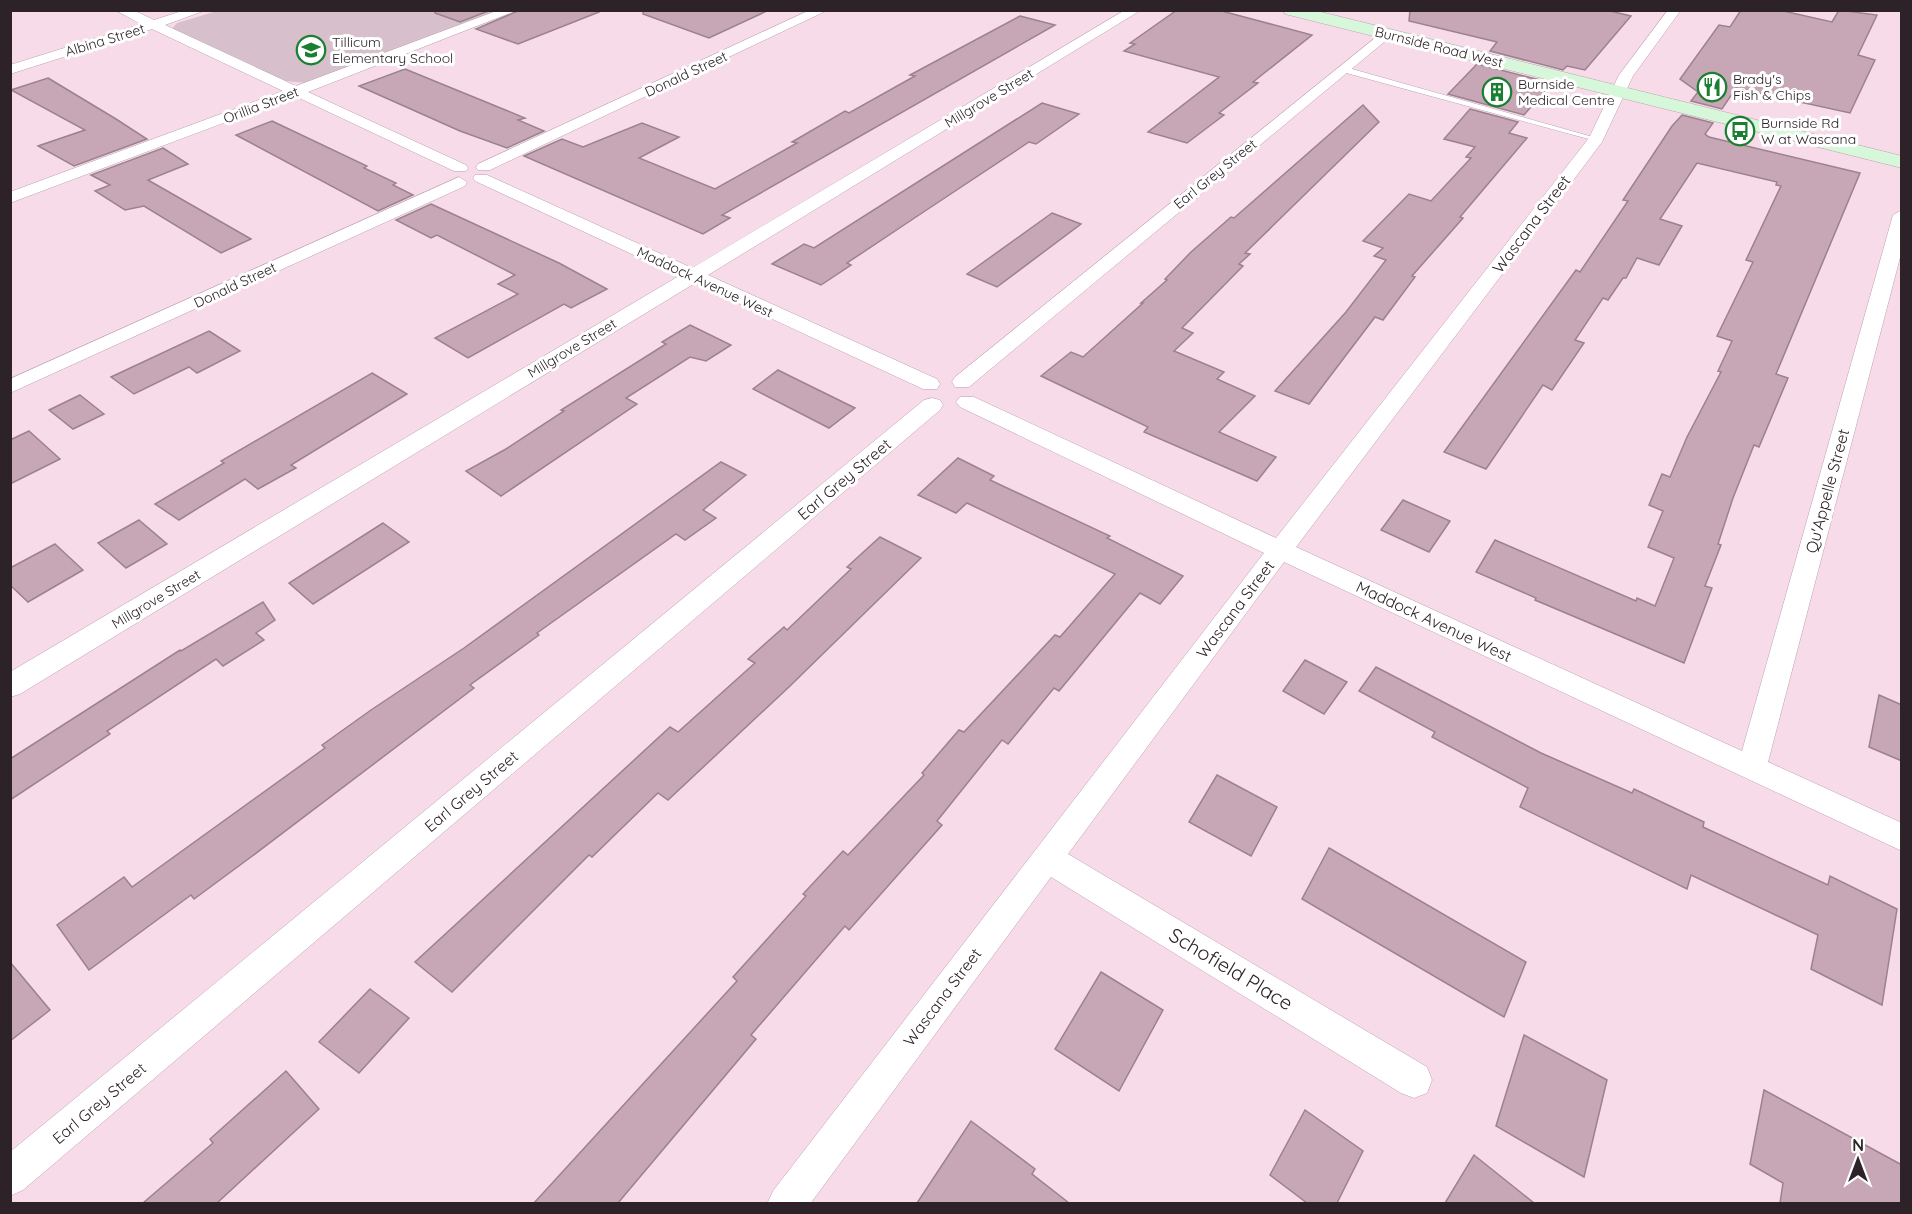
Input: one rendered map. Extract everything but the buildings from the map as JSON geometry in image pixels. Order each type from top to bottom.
[{"type":"main road","name":"Burnside Road West","points":[[1291,10],[1902,162]]},
{"type":"street","points":[[121,10],[296,92],[459,175]]},
{"type":"street","name":"Albina Street","points":[[10,70],[200,10]]},
{"type":"street","name":"Orillia Street","points":[[10,198],[512,10]]},
{"type":"street","name":"Donald Street","points":[[10,387],[459,175],[482,173],[822,10]]},
{"type":"street","name":"Millgrove Street","points":[[10,686],[1135,10]]},
{"type":"street","name":"Wascana Street","points":[[786,1203],[1280,550],[1596,139],[1626,75],[1675,10]]},
{"type":"street","name":"Earl Grey Street","points":[[964,392],[1385,34]]},
{"type":"street","name":"Maddock Avenue West","points":[[482,173],[931,395]]},
{"type":"street","name":"Qu'Appelle Street","points":[[1752,768],[1902,215]]},
{"type":"street","points":[[948,379],[964,392],[947,409],[931,395],[948,379]]},
{"type":"street","name":"Maddock Avenue West","points":[[964,392],[1280,550],[1902,838]]},
{"type":"street","name":"Earl Grey Street","points":[[10,1177],[931,395]]},
{"type":"street","name":"Schofield Place","points":[[1048,858],[1414,1080]]},
{"type":"lane","points":[[1342,69],[1426,91],[1460,104],[1596,139]]},
{"type":"shaded area","name":"Tillicum Elementary School","points":[[217,11],[503,11],[306,83],[286,81],[172,29],[177,23]]},
{"type":"place","name":"Tillicum Elementary School","points":[[311,50]]},
{"type":"place","name":"Brady's Fish & Chips","points":[[1712,87]]},
{"type":"place","name":"Burnside Medical Centre","points":[[1497,92]]},
{"type":"place","name":"Burnside Rd W at Wascana","points":[[1740,131]]}]
